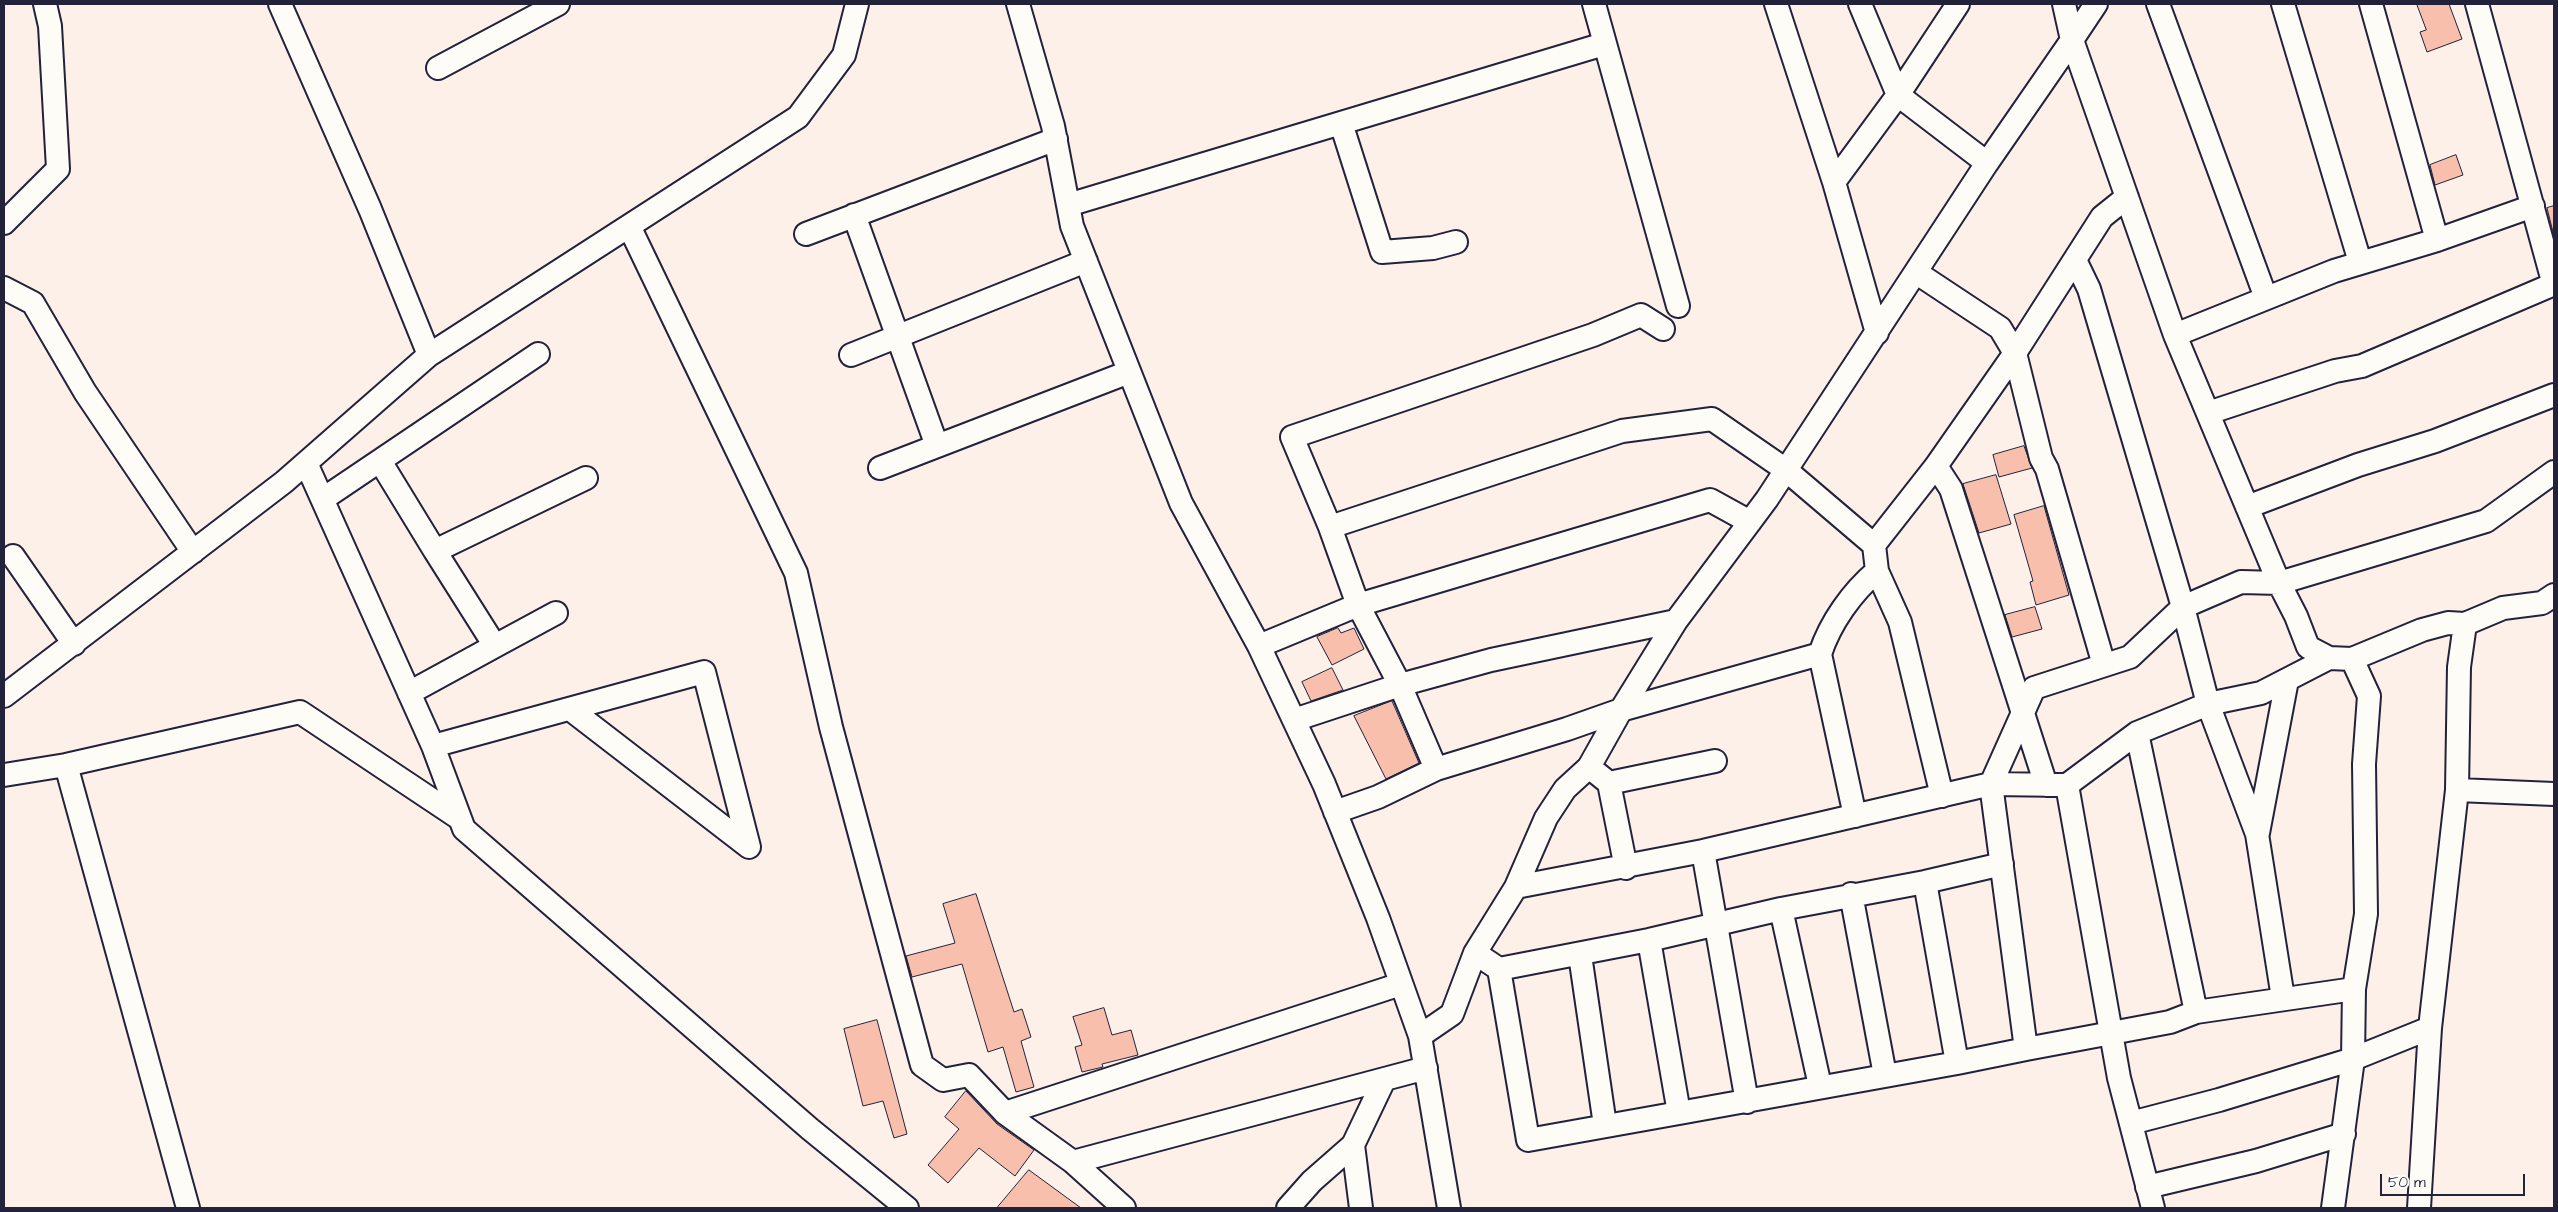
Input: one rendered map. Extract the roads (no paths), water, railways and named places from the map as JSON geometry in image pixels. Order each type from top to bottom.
[{"type":"street","points":[[4,223],[58,169],[50,26],[46,4]]},
{"type":"street","points":[[280,4],[370,209],[429,355]]},
{"type":"street","points":[[438,68],[558,4]]},
{"type":"street","points":[[4,696],[74,644],[306,463],[429,355],[798,118],[844,55],[857,4]]},
{"type":"street","points":[[1018,4],[1056,139],[1072,226],[1086,262],[1181,503],[1259,646],[1336,812],[1420,1036],[1449,1208]]},
{"type":"street","points":[[1594,4],[1678,306]]},
{"type":"street","points":[[1776,4],[1834,182],[1877,333]]},
{"type":"street","points":[[1860,4],[1898,95],[1987,163]]},
{"type":"street","points":[[1834,182],[1898,95],[1958,4]]},
{"type":"street","points":[[2064,4],[2072,40],[2175,335],[2279,583],[2296,616],[2308,647],[2329,658],[2352,659],[2422,630],[2448,623],[2465,624],[2503,608],[2542,603],[2554,595]]},
{"type":"street","points":[[1420,1036],[1452,1014],[1475,953],[1516,887],[1546,818],[1565,789],[1589,767],[1621,710],[1676,621],[1750,522],[1786,470],[1917,273],[1987,163],[2096,4]]},
{"type":"street","points":[[2158,4],[2266,298]]},
{"type":"street","points":[[2283,4],[2360,262]]},
{"type":"street","points":[[2371,4],[2437,240]]},
{"type":"street","points":[[2208,414],[2335,371],[2362,366],[2554,285],[2477,4]]},
{"type":"street","points":[[1068,204],[1604,44]]},
{"type":"street","points":[[1340,123],[1382,252],[1433,248],[1456,242]]},
{"type":"street","points":[[806,234],[1056,139]]},
{"type":"street","points":[[1874,545],[1936,466],[2015,352],[2102,217],[2127,197]]},
{"type":"street","points":[[2175,335],[2360,262],[2437,240],[2533,206]]},
{"type":"street","points":[[854,216],[899,336],[937,446]]},
{"type":"street","points":[[629,226],[796,573],[831,727],[922,1065],[943,1080],[969,1075],[1005,1113],[1074,1162],[1119,1207]]},
{"type":"street","points":[[2075,260],[2089,289],[2184,607],[2208,704],[2258,834],[2283,998]]},
{"type":"street","points":[[851,355],[1086,262]]},
{"type":"street","points":[[1917,273],[2000,328],[2015,352],[2041,458],[2047,469],[2104,665]]},
{"type":"street","points":[[4,288],[33,303],[85,392],[193,552]]},
{"type":"street","points":[[1436,769],[1400,685],[1358,605],[1330,527],[1292,436],[1593,335],[1641,314],[1663,329]]},
{"type":"street","points":[[323,499],[538,354]]},
{"type":"street","points":[[880,468],[1130,372]]},
{"type":"street","points":[[2247,507],[2358,465],[2435,441],[2554,395]]},
{"type":"street","points":[[1330,527],[1631,430],[1712,420],[1786,470],[1874,545],[1877,571],[1900,622],[1942,796]]},
{"type":"street","points":[[380,461],[495,646]]},
{"type":"street","points":[[306,463],[433,746],[464,829],[810,1129],[908,1208]]},
{"type":"street","points":[[1936,466],[1951,489],[2022,714],[2056,785],[2111,1034],[2118,1078],[2152,1208]]},
{"type":"street","points":[[2026,1049],[1991,784],[2034,688],[2130,656],[2184,607],[2241,582],[2279,583],[2486,521],[2554,472]]},
{"type":"street","points":[[435,552],[586,478]]},
{"type":"street","points":[[1259,646],[1358,605],[1710,500],[1750,522]]},
{"type":"street","points":[[7,553],[74,644]]},
{"type":"street","points":[[1855,816],[1820,654],[1825,638],[1860,585],[1877,571]]},
{"type":"street","points":[[409,694],[556,613]]},
{"type":"street","points":[[1294,720],[1400,685],[1491,660],[1676,621]]},
{"type":"street","points":[[2419,1208],[2430,1028],[2457,790],[2459,667],[2465,624]]},
{"type":"street","points":[[1336,812],[1378,797],[1436,769],[1567,729],[1621,710],[1820,654]]},
{"type":"street","points":[[1516,887],[1626,868],[1991,784],[2056,785],[2137,733],[2208,704],[2261,693],[2329,658]]},
{"type":"street","points":[[2333,1208],[2353,1059],[2354,989],[2366,914],[2364,764],[2369,696],[2352,659]]},
{"type":"street","points":[[433,746],[704,672],[749,847],[570,709]]},
{"type":"street","points":[[2258,834],[2286,680]]},
{"type":"street","points":[[4,775],[66,765],[300,712],[460,818]]},
{"type":"street","points":[[2137,733],[2196,1012]]},
{"type":"street","points":[[1609,783],[1716,761]]},
{"type":"street","points":[[66,765],[188,1208]]},
{"type":"street","points":[[1589,767],[1609,783],[1626,868]]},
{"type":"street","points":[[2457,790],[2554,794]]},
{"type":"street","points":[[1702,851],[1747,1102]]},
{"type":"street","points":[[1475,953],[1499,969],[1580,955],[1782,908],[1925,882],[2002,864]]},
{"type":"street","points":[[1925,882],[1957,1063]]},
{"type":"street","points":[[1851,894],[1885,1075]]},
{"type":"street","points":[[1782,908],[1820,1086]]},
{"type":"street","points":[[1650,940],[1679,1113]]},
{"type":"street","points":[[1580,955],[1604,1125]]},
{"type":"street","points":[[1499,969],[1528,1140],[1604,1125],[1747,1102],[1820,1086],[2111,1034],[2170,1022],[2196,1012],[2354,989]]},
{"type":"street","points":[[1005,1113],[1401,984]]},
{"type":"street","points":[[2130,1123],[2219,1100],[2353,1059],[2430,1028]]},
{"type":"street","points":[[1074,1162],[1426,1068]]},
{"type":"street","points":[[1288,1208],[1312,1182],[1353,1145],[1384,1080]]},
{"type":"street","points":[[2147,1187],[2256,1161],[2344,1134]]},
{"type":"street","points":[[1353,1145],[1361,1208]]}]
